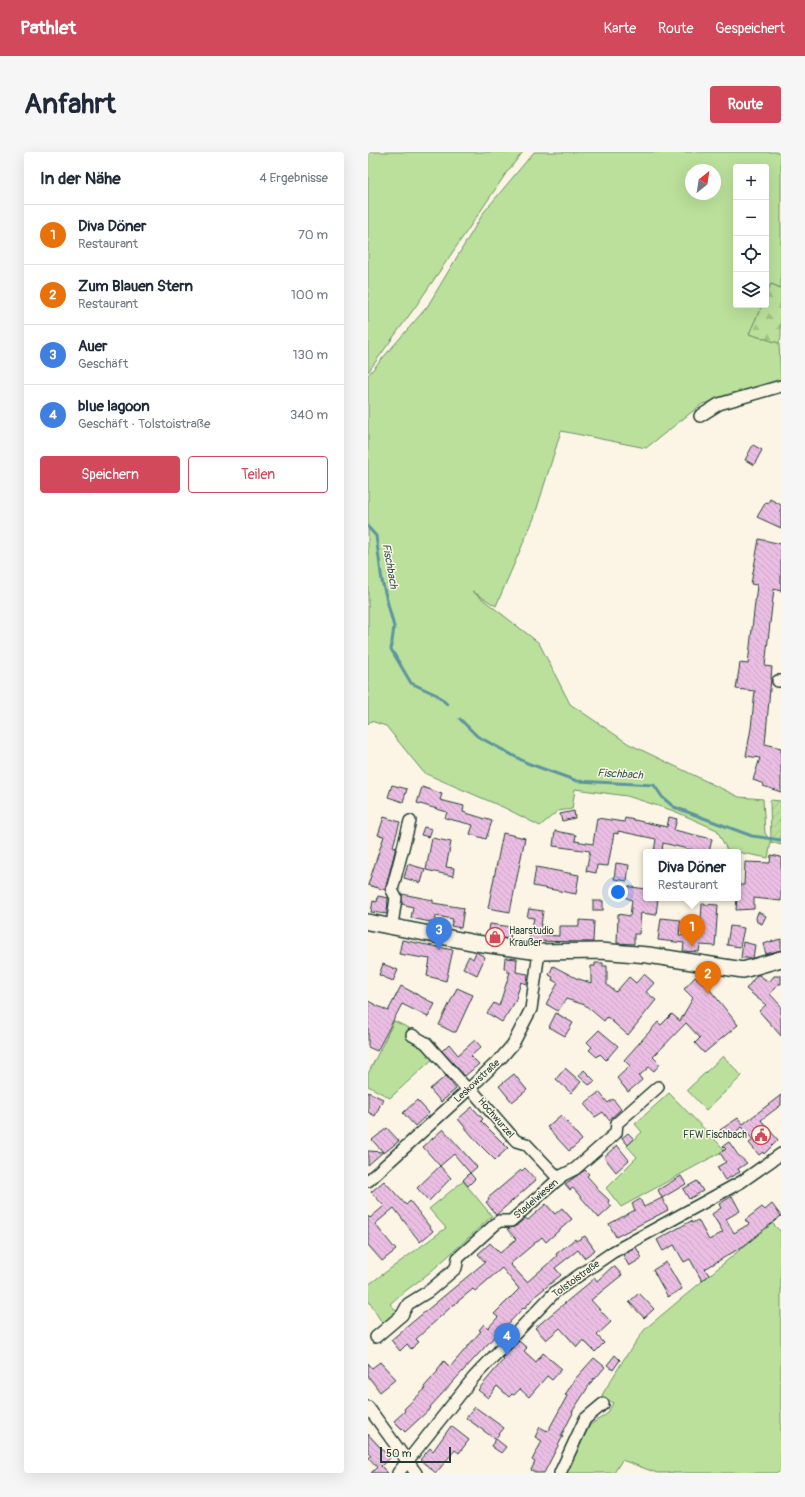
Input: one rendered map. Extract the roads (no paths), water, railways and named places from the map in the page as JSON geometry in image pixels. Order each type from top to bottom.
[{"type":"main road","points":[[368,922],[392,925],[476,943],[539,952],[600,951],[648,954],[744,970],[781,959]]},
{"type":"street","points":[[700,416],[719,404],[781,386]]},
{"type":"street","points":[[392,925],[396,898],[392,890],[410,821]]},
{"type":"street","name":"Leskowstraße","points":[[368,1181],[469,1089],[502,1057],[513,1044],[526,1021],[531,1008],[539,952]]},
{"type":"street","name":"Hochwurzel","points":[[412,1035],[426,1043],[516,1141],[526,1144],[558,1179]]},
{"type":"street","name":"Stadelwiesen","points":[[376,1337],[402,1315],[408,1304],[429,1291],[456,1268],[458,1258],[500,1221],[511,1221],[558,1179],[575,1170],[616,1133],[617,1123],[658,1088]]},
{"type":"street","name":"Tolstoistraße","points":[[398,1473],[474,1377],[556,1290],[613,1252],[741,1182],[781,1154]]},
{"type":"street","points":[[560,1473],[585,1419],[603,1404]]},
{"type":"street","points":[[368,1407],[416,1473]]},
{"type":"waterway","name":"Fischbach","points":[[368,527],[376,536],[382,581],[394,627],[391,649],[411,683],[437,695],[447,704]]},
{"type":"waterway","name":"Fischbach","points":[[460,719],[477,736],[527,763],[577,781],[654,785],[663,798],[674,807],[752,836],[781,840]]},
{"type":"place","name":"Haarstudio Kraußer","points":[[495,937]]},
{"type":"place","name":"Diva Döner","points":[[692,947]]},
{"type":"place","name":"Auer","points":[[439,950]]},
{"type":"place","name":"Zum Blauen Stern","points":[[708,994]]},
{"type":"place","name":"FFW Fischbach","points":[[761,1135]]},
{"type":"place","name":"blue lagoon","points":[[507,1356]]}]
